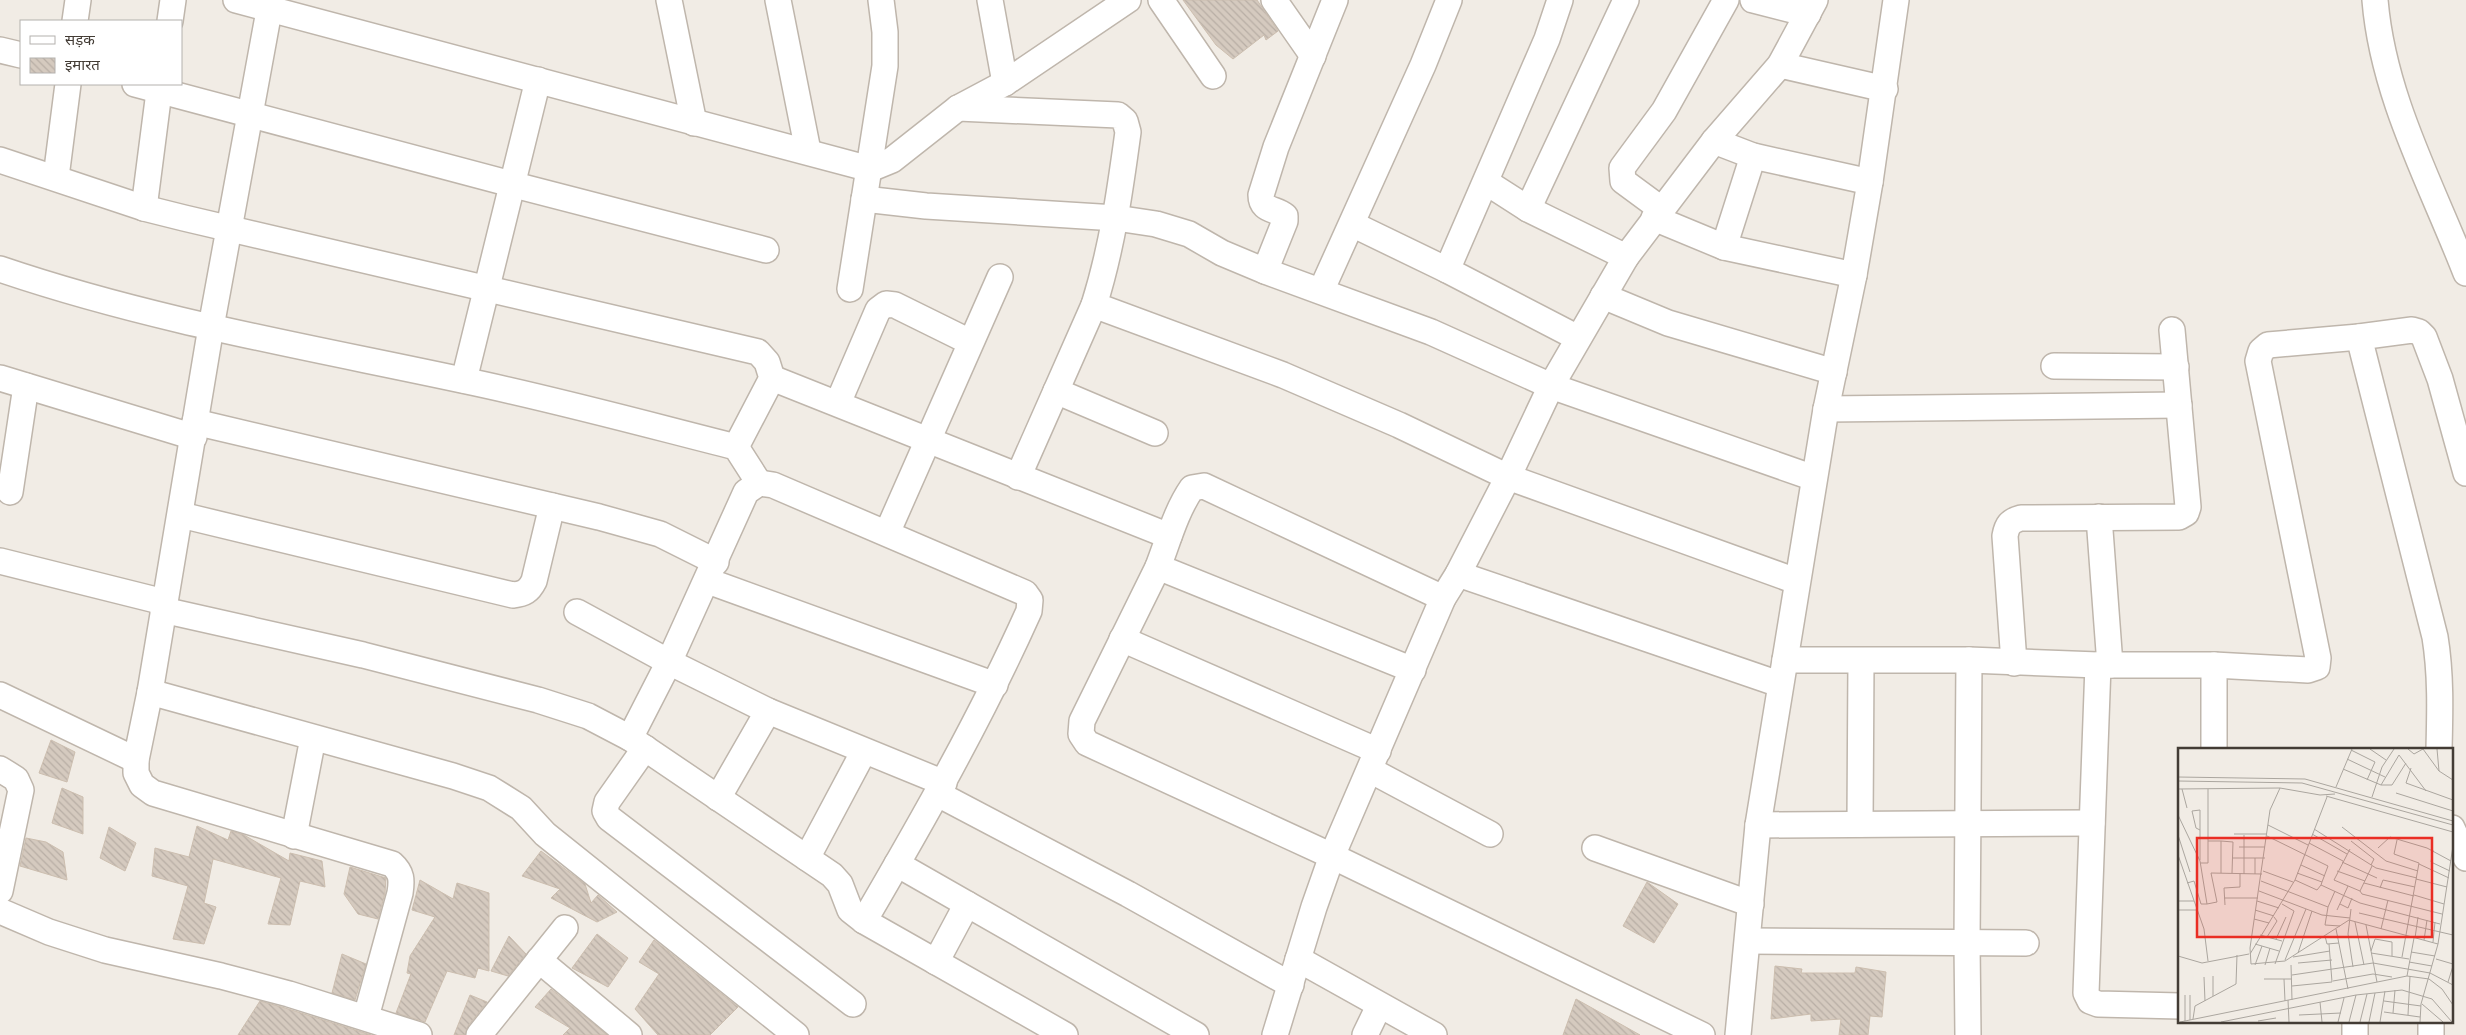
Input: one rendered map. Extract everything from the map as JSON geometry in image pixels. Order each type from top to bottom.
[{"type":"street","points":[[75,20],[78,0]]},
{"type":"street","points":[[170,20],[173,0]]},
{"type":"street","points":[[236,0],[270,4],[694,123],[808,151],[870,169],[892,160],[958,108],[1004,83],[1126,0]]},
{"type":"street","points":[[670,0],[694,123]]},
{"type":"street","points":[[778,0],[808,151]]},
{"type":"street","points":[[850,289],[870,169],[886,50],[881,0]]},
{"type":"street","points":[[990,0],[1004,83]]},
{"type":"street","points":[[1161,0],[1213,76]]},
{"type":"street","points":[[1274,0],[1313,56]]},
{"type":"street","points":[[1265,271],[1285,221],[1285,216],[1265,207],[1261,202],[1261,195],[1276,147],[1335,0]]},
{"type":"street","points":[[1321,291],[1423,65],[1449,0]]},
{"type":"street","points":[[1447,270],[1547,39],[1560,0]]},
{"type":"street","points":[[1528,209],[1626,0]]},
{"type":"street","points":[[1726,0],[1664,111],[1622,168],[1623,181],[1658,214],[1724,246],[1854,275]]},
{"type":"street","points":[[1275,1035],[1332,856],[1414,670],[1443,598],[1458,574],[1508,476],[1550,386],[1626,257],[1714,141],[1780,66],[1812,7],[1753,0]]},
{"type":"street","points":[[1738,1035],[1758,825],[1779,684],[1785,660],[1796,580],[1826,409],[1854,275],[1870,182],[1885,89],[1896,0]]},
{"type":"street","points":[[2375,0],[2383,50],[2403,124],[2466,273]]},
{"type":"street","points":[[270,4],[211,327],[141,746],[136,760],[136,773],[142,785],[153,793],[392,864],[400,871],[402,881],[400,893],[366,1017]]},
{"type":"street","points":[[0,50],[20,55]]},
{"type":"street","points":[[1780,66],[1885,89]]},
{"type":"street","points":[[464,380],[485,288],[538,80]]},
{"type":"street","points":[[56,177],[68,85]]},
{"type":"street","points":[[143,85],[160,87],[249,116],[766,250]]},
{"type":"street","points":[[144,208],[160,87]]},
{"type":"street","points":[[958,108],[1118,115],[1125,121],[1128,132],[1116,218],[1106,266],[1094,305],[1018,476]]},
{"type":"street","points":[[1714,141],[1754,156],[1870,182]]},
{"type":"street","points":[[1724,246],[1754,156]]},
{"type":"street","points":[[0,160],[56,177],[144,208],[356,260],[758,352],[767,362],[772,378],[736,447]]},
{"type":"street","points":[[1486,182],[1528,209],[1626,257]]},
{"type":"street","points":[[864,199],[926,206],[1116,218],[1156,224],[1189,234],[1222,253],[1265,271],[1431,332],[1550,386],[1814,478]]},
{"type":"street","points":[[1352,224],[1447,270],[1578,338]]},
{"type":"street","points":[[0,269],[30,279],[211,327],[464,380],[736,447],[758,483]]},
{"type":"street","points":[[887,533],[1000,277]]},
{"type":"street","points":[[1603,296],[1668,323],[1834,372]]},
{"type":"street","points":[[838,403],[878,310],[886,304],[895,305],[970,342]]},
{"type":"street","points":[[1094,305],[1283,375],[1399,425],[1508,476],[1796,580]]},
{"type":"street","points":[[2014,663],[2005,536],[2007,527],[2013,520],[2022,518],[2179,516],[2186,513],[2188,507],[2172,330]]},
{"type":"street","points":[[1785,660],[1969,660],[2104,665],[2214,665],[2308,670],[2317,667],[2318,658],[2301,569],[2258,361],[2261,351],[2268,345],[2412,330],[2419,332],[2424,337],[2440,379],[2466,472]]},
{"type":"street","points":[[2359,337],[2395,486],[2435,637],[2439,661],[2439,748]]},
{"type":"street","points":[[2054,366],[2176,366]]},
{"type":"street","points":[[0,378],[195,430],[552,506],[660,534],[712,571],[995,685]]},
{"type":"street","points":[[772,378],[1169,536]]},
{"type":"street","points":[[10,492],[26,386]]},
{"type":"street","points":[[1056,391],[1155,433]]},
{"type":"street","points":[[1826,409],[2179,405]]},
{"type":"street","points":[[853,1004],[608,818],[605,810],[607,802],[638,743],[670,662],[746,492],[758,483],[773,485],[887,533],[1025,593],[1030,600],[1029,611],[995,685],[941,789],[864,921]]},
{"type":"street","points":[[1443,598],[1204,486],[1192,488],[1169,536],[1158,567],[1082,721],[1081,734],[1087,743],[1332,856],[1702,1035]]},
{"type":"street","points":[[181,515],[513,595],[523,594],[530,589],[534,581],[552,506]]},
{"type":"street","points":[[2099,517],[2104,665],[2092,823],[2086,994],[2090,1001],[2098,1004],[2178,1006]]},
{"type":"street","points":[[0,561],[163,606],[538,700],[588,716],[638,743],[832,875],[840,884],[850,910],[864,921],[1065,1035]]},
{"type":"street","points":[[1158,567],[1414,670]]},
{"type":"street","points":[[1458,574],[1779,684]]},
{"type":"street","points":[[577,612],[670,662],[768,711],[864,751],[941,789],[1291,986]]},
{"type":"street","points":[[1122,639],[1374,761],[1490,834]]},
{"type":"street","points":[[1968,1035],[1969,660]]},
{"type":"street","points":[[1860,824],[1861,661]]},
{"type":"street","points":[[2214,665],[2214,748]]},
{"type":"street","points":[[150,692],[480,785],[521,808],[545,834],[796,1035]]},
{"type":"street","points":[[0,695],[136,760]]},
{"type":"street","points":[[718,798],[768,711]]},
{"type":"street","points":[[294,836],[314,738]]},
{"type":"street","points":[[807,858],[864,751]]},
{"type":"street","points":[[0,769],[16,779],[21,790],[0,891]]},
{"type":"street","points":[[1758,825],[2092,823]]},
{"type":"street","points":[[2454,832],[2466,858]]},
{"type":"street","points":[[1595,848],[1751,904]]},
{"type":"street","points":[[897,864],[1196,1035]]},
{"type":"street","points":[[936,962],[967,904]]},
{"type":"street","points":[[0,912],[49,932],[105,950],[221,976],[366,1017],[419,1035]]},
{"type":"street","points":[[479,1035],[565,928]]},
{"type":"street","points":[[1748,941],[2026,943]]},
{"type":"street","points":[[1298,959],[1379,1006],[1434,1035]]},
{"type":"street","points":[[539,960],[629,1035]]},
{"type":"street","points":[[1365,1035],[1379,1006]]},
{"type":"street","points":[[2355,1035],[2356,1022]]},
{"type":"street","points":[[2431,1022],[2431,1035]]},
{"type":"building","points":[[1183,0],[1257,0],[1278,31],[1266,40],[1264,35],[1233,59],[1216,45]]},
{"type":"building","points":[[51,740],[75,752],[67,782],[39,773]]},
{"type":"building","points":[[62,788],[83,797],[83,834],[52,823]]},
{"type":"building","points":[[197,826],[228,840],[231,831],[244,835],[289,861],[290,853],[322,861],[325,887],[300,881],[290,925],[268,924],[281,878],[213,859],[204,903],[216,907],[204,944],[173,939],[188,886],[152,876],[155,848],[189,857]]},
{"type":"building","points":[[109,827],[136,843],[125,871],[100,858]]},
{"type":"building","points":[[26,838],[46,842],[63,852],[67,880],[20,866]]},
{"type":"building","points":[[541,851],[585,884],[591,903],[598,895],[617,912],[597,922],[551,898],[560,889],[522,876]]},
{"type":"building","points":[[350,867],[386,878],[385,893],[378,919],[358,914],[344,894]]},
{"type":"building","points":[[420,880],[453,899],[457,883],[489,893],[489,971],[478,968],[475,978],[447,971],[425,1022],[396,1013],[411,974],[407,973],[410,956],[435,917],[412,910]]},
{"type":"building","points":[[1647,882],[1678,904],[1654,943],[1623,926]]},
{"type":"building","points":[[597,934],[628,958],[608,987],[572,968]]},
{"type":"building","points":[[509,936],[526,954],[508,976],[491,971]]},
{"type":"building","points":[[654,940],[738,1007],[710,1035],[658,1035],[635,1009],[659,974],[639,962]]},
{"type":"building","points":[[342,954],[366,964],[355,1000],[332,993]]},
{"type":"building","points":[[1775,966],[1802,969],[1801,973],[1855,973],[1856,967],[1886,972],[1882,1017],[1870,1016],[1868,1035],[1839,1035],[1841,1019],[1811,1021],[1811,1014],[1771,1019]]},
{"type":"building","points":[[551,989],[607,1035],[563,1035],[570,1028],[535,1007]]},
{"type":"building","points":[[470,995],[487,1002],[468,1026],[465,1035],[454,1035]]},
{"type":"building","points":[[1576,999],[1640,1035],[1563,1035]]},
{"type":"building","points":[[260,1001],[285,1008],[371,1035],[238,1035]]}]
